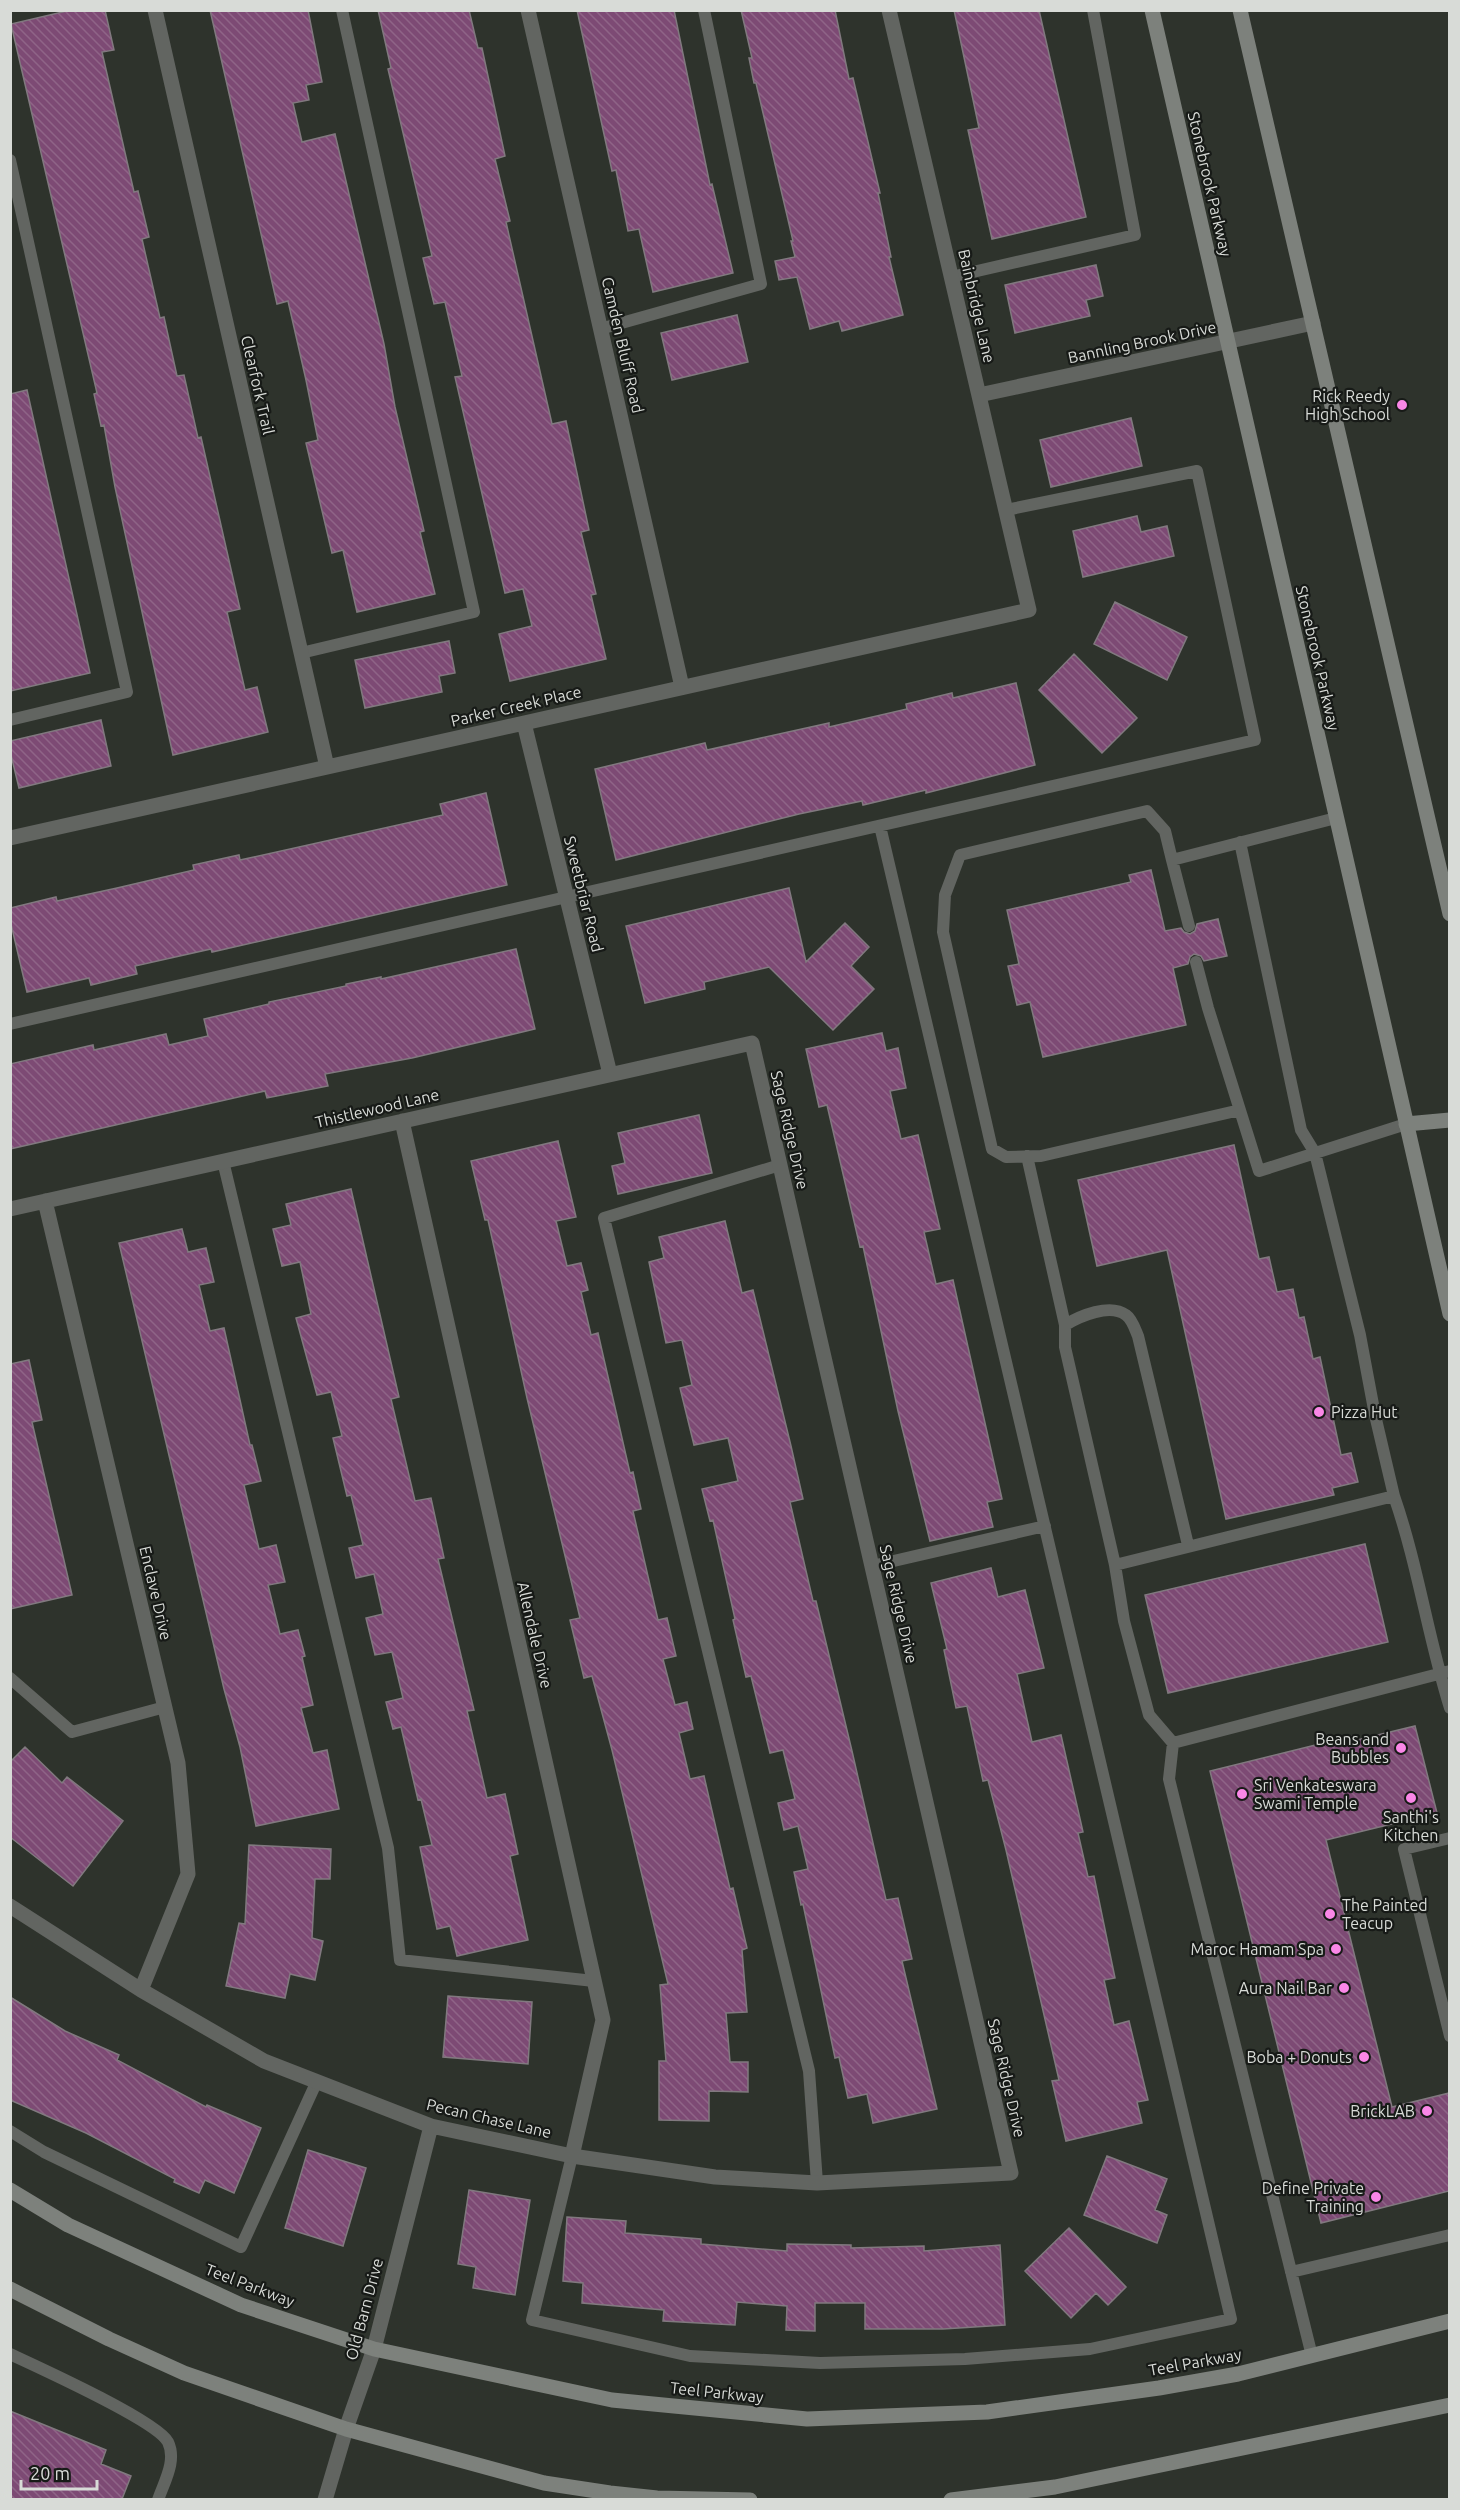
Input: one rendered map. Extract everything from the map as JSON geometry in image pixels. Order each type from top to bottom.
[{"type":"main road","name":"Stonebrook Parkway","points":[[1152,10],[1449,1314]]},
{"type":"main road","points":[[1240,10],[1449,914]]},
{"type":"main road","points":[[1406,1124],[1449,1120]]},
{"type":"main road","name":"Teel Parkway","points":[[10,2190],[68,2225],[241,2305],[374,2349],[612,2400],[807,2419],[987,2412],[1159,2388],[1238,2374],[1449,2321]]},
{"type":"main road","points":[[10,2289],[184,2373],[346,2429],[544,2483],[657,2498],[750,2499]]},
{"type":"main road","points":[[951,2499],[1055,2487],[1449,2405]]},
{"type":"street","name":"Clearfork Trail","points":[[155,10],[327,767]]},
{"type":"street","name":"Camden Bluff Road","points":[[528,10],[682,687]]},
{"type":"street","name":"Bainbridge Lane","points":[[889,10],[1029,610]]},
{"type":"street","name":"Bannling Brook Drive","points":[[979,395],[1313,324]]},
{"type":"street","name":"Parker Creek Place","points":[[10,838],[1029,610]]},
{"type":"street","name":"Sweetbriar Road","points":[[524,723],[610,1074]]},
{"type":"street","name":"Thistlewood Lane","points":[[10,1209],[752,1043]]},
{"type":"street","name":"Sage Ridge Drive","points":[[752,1043],[1011,2173]]},
{"type":"street","name":"Allendale Drive","points":[[402,1121],[603,2020],[572,2156]]},
{"type":"street","name":"Enclave Drive","points":[[45,1201],[178,1763],[188,1874],[141,1990]]},
{"type":"street","name":"Pecan Chase Lane","points":[[10,1906],[141,1990],[264,2061],[431,2126],[572,2156],[715,2177],[817,2183],[1011,2173]]},
{"type":"street","name":"Old Barn Drive","points":[[325,2499],[374,2349],[431,2126]]},
{"type":"lane","points":[[301,653],[474,612],[342,10]]},
{"type":"lane","points":[[600,329],[761,284],[704,10]]},
{"type":"lane","points":[[951,277],[1135,235],[1092,10]]},
{"type":"lane","points":[[10,160],[127,692],[10,720]]},
{"type":"lane","points":[[10,1024],[1255,740],[1197,471],[1006,510]]},
{"type":"lane","points":[[1189,926],[1165,831],[1147,812],[960,855],[945,895],[943,932],[992,1149],[1006,1157],[1041,1156],[1240,1110]]},
{"type":"lane","points":[[1172,860],[1336,818]]},
{"type":"lane","points":[[572,2156],[532,2320],[690,2356],[820,2363],[965,2359],[1090,2349],[1231,2319],[880,826]]},
{"type":"lane","points":[[1240,842],[1301,1130],[1315,1153],[1360,1335],[1375,1415],[1395,1496],[1444,1672],[1449,1708]]},
{"type":"lane","points":[[1197,962],[1208,1008],[1259,1171],[1406,1124]]},
{"type":"lane","points":[[1027,1156],[1065,1325],[1065,1347],[1115,1565],[1124,1621],[1149,1715],[1173,1743],[1169,1779],[1312,2356]]},
{"type":"lane","points":[[223,1161],[388,1848],[400,1960],[594,1981]]},
{"type":"lane","points":[[780,1166],[604,1218],[808,2071],[817,2183]]},
{"type":"lane","points":[[1065,1325],[1076,1319],[1114,1309],[1128,1316],[1138,1336],[1188,1545]]},
{"type":"lane","points":[[1115,1565],[1188,1545],[1395,1496]]},
{"type":"lane","points":[[872,1566],[1045,1526]]},
{"type":"lane","points":[[1173,1743],[1444,1672]]},
{"type":"lane","points":[[10,1678],[72,1732],[165,1707]]},
{"type":"lane","points":[[1449,1838],[1404,1849],[1449,2036]]},
{"type":"lane","points":[[10,2131],[45,2152],[241,2247],[317,2081]]},
{"type":"lane","points":[[1291,2272],[1449,2235]]},
{"type":"lane","points":[[10,2354],[98,2396],[150,2426],[168,2441],[172,2462],[158,2499]]},
{"type":"building","points":[[71,10],[105,10],[114,50],[102,52],[134,192],[138,191],[149,237],[142,239],[160,318],[164,317],[177,376],[184,375],[198,438],[201,437],[240,609],[227,612],[245,690],[257,687],[268,732],[173,755],[115,487],[104,425],[101,426],[94,394],[97,393],[11,24]]},
{"type":"building","points":[[210,10],[308,10],[322,82],[306,85],[309,100],[293,103],[302,142],[335,134],[384,344],[395,407],[424,531],[420,532],[435,594],[357,612],[343,550],[332,553],[306,443],[318,440],[306,380],[288,301],[277,304]]},
{"type":"building","points":[[378,10],[469,10],[478,48],[482,48],[505,156],[495,159],[510,221],[506,222],[552,424],[566,421],[589,530],[581,532],[596,594],[591,595],[606,659],[510,681],[499,634],[532,626],[523,589],[505,593],[455,377],[462,376],[445,302],[434,304],[423,258],[432,256],[388,69],[391,68]]},
{"type":"building","points":[[577,10],[674,10],[710,185],[712,184],[733,273],[653,292],[639,229],[628,231],[616,170],[612,171]]},
{"type":"building","points":[[741,10],[835,10],[849,79],[853,78],[880,193],[878,193],[891,257],[889,257],[903,315],[842,331],[839,321],[810,329],[797,277],[779,280],[775,261],[795,257],[791,241],[793,241],[756,83],[754,83],[749,58],[752,58]]},
{"type":"building","points":[[954,10],[1039,10],[1086,217],[992,239],[968,130],[979,128]]},
{"type":"building","points":[[1096,265],[1103,296],[1086,300],[1090,316],[1015,333],[1005,285]]},
{"type":"building","points":[[737,315],[748,362],[672,380],[661,333]]},
{"type":"building","points":[[27,390],[90,673],[10,691],[10,394]]},
{"type":"building","points":[[1131,418],[1142,466],[1051,487],[1040,440]]},
{"type":"building","points":[[1137,516],[1141,532],[1167,526],[1174,556],[1083,577],[1073,531]]},
{"type":"building","points":[[1115,602],[1187,637],[1167,680],[1094,644]]},
{"type":"building","points":[[449,641],[455,673],[439,676],[442,692],[365,708],[355,660]]},
{"type":"building","points":[[1074,654],[1137,718],[1102,753],[1039,690]]},
{"type":"building","points":[[1016,683],[1035,765],[926,793],[926,790],[863,805],[862,801],[799,814],[616,860],[595,769],[705,743],[707,750],[829,723],[829,727],[907,709],[906,704],[952,693],[953,698]]},
{"type":"building","points":[[101,720],[111,766],[19,788],[10,751],[10,741]]},
{"type":"building","points":[[486,793],[507,885],[212,952],[211,949],[135,966],[137,974],[91,985],[89,978],[27,992],[10,920],[10,908],[56,897],[57,901],[117,888],[194,870],[193,865],[239,855],[240,860],[443,815],[440,804]]},
{"type":"building","points":[[1151,870],[1165,931],[1181,928],[1190,934],[1195,931],[1197,924],[1218,919],[1227,956],[1204,961],[1201,956],[1194,954],[1190,957],[1188,964],[1173,968],[1186,1025],[1043,1057],[1030,1002],[1017,1005],[1008,966],[1019,964],[1007,910],[1131,882],[1129,875]]},
{"type":"building","points":[[789,888],[806,962],[845,923],[869,947],[851,966],[874,989],[833,1030],[769,967],[704,982],[705,989],[645,1003],[626,926]]},
{"type":"building","points":[[516,949],[535,1029],[412,1058],[325,1074],[328,1086],[267,1098],[265,1091],[10,1149],[10,1064],[93,1045],[94,1050],[166,1034],[169,1045],[208,1036],[204,1019],[269,1004],[269,1002],[346,986],[346,984],[381,977],[381,979]]},
{"type":"building","points":[[882,1033],[886,1051],[898,1048],[906,1088],[890,1091],[901,1139],[918,1135],[940,1229],[924,1232],[936,1284],[953,1280],[1002,1499],[987,1502],[993,1527],[930,1541],[898,1411],[863,1246],[860,1247],[827,1105],[819,1107],[806,1049]]},
{"type":"building","points":[[699,1115],[712,1173],[618,1194],[612,1166],[625,1163],[618,1133]]},
{"type":"building","points":[[558,1141],[576,1217],[556,1221],[567,1266],[581,1263],[588,1290],[581,1292],[591,1335],[598,1333],[630,1473],[633,1472],[641,1509],[633,1511],[658,1620],[667,1618],[676,1656],[663,1659],[675,1705],[687,1702],[693,1729],[679,1733],[690,1779],[704,1776],[730,1889],[733,1888],[747,1948],[742,1950],[747,2012],[726,2013],[730,2062],[748,2062],[748,2092],[709,2091],[709,2121],[659,2120],[659,2061],[666,2061],[660,1985],[668,1984],[612,1750],[592,1676],[584,1678],[570,1620],[580,1618],[527,1398],[488,1220],[485,1220],[471,1161]]},
{"type":"building","points":[[1234,1145],[1259,1259],[1269,1257],[1277,1292],[1293,1289],[1299,1318],[1304,1317],[1313,1359],[1320,1357],[1341,1455],[1351,1453],[1358,1482],[1332,1488],[1334,1495],[1226,1519],[1167,1250],[1097,1266],[1078,1180]]},
{"type":"building","points":[[351,1189],[399,1397],[391,1399],[415,1501],[431,1498],[444,1558],[438,1559],[474,1710],[467,1711],[487,1798],[505,1794],[518,1854],[510,1856],[528,1940],[457,1956],[450,1926],[437,1929],[420,1847],[432,1845],[421,1799],[418,1800],[401,1727],[393,1729],[386,1702],[403,1698],[392,1652],[375,1655],[366,1618],[383,1614],[374,1574],[356,1578],[349,1548],[363,1545],[351,1495],[347,1496],[333,1438],[342,1436],[331,1392],[317,1395],[296,1318],[311,1314],[300,1262],[282,1266],[273,1229],[291,1225],[286,1204]]},
{"type":"building","points":[[725,1221],[742,1293],[753,1290],[791,1446],[803,1499],[790,1502],[813,1601],[816,1601],[886,1900],[898,1898],[912,1959],[902,1961],[937,2109],[873,2123],[867,2094],[848,2098],[839,2057],[835,2058],[803,1904],[801,1905],[794,1872],[808,1869],[798,1826],[784,1830],[778,1803],[795,1799],[783,1750],[770,1753],[751,1676],[746,1677],[713,1520],[710,1521],[702,1489],[738,1481],[728,1438],[694,1445],[680,1388],[692,1385],[682,1340],[666,1343],[649,1262],[664,1258],[659,1237]]},
{"type":"building","points":[[182,1229],[188,1252],[206,1248],[214,1282],[199,1285],[210,1331],[224,1328],[250,1445],[252,1445],[261,1481],[244,1485],[259,1549],[276,1545],[285,1582],[268,1585],[280,1634],[298,1630],[313,1705],[301,1708],[313,1753],[327,1750],[339,1809],[256,1826],[240,1747],[224,1689],[119,1243]]},
{"type":"building","points":[[29,1360],[42,1420],[32,1422],[72,1595],[10,1609],[10,1364]]},
{"type":"building","points":[[1365,1544],[1388,1642],[1168,1693],[1145,1595]]},
{"type":"building","points":[[991,1568],[998,1597],[1025,1590],[1044,1668],[1017,1674],[1032,1742],[1061,1735],[1083,1832],[1078,1833],[1088,1877],[1094,1876],[1115,1978],[1104,1980],[1114,2025],[1129,2021],[1148,2100],[1137,2102],[1142,2123],[1066,2141],[1052,2081],[1059,2080],[1006,1850],[988,1780],[983,1781],[967,1706],[956,1708],[944,1650],[947,1649],[931,1583]]},
{"type":"building","points":[[1415,1726],[1437,1813],[1326,1840],[1392,2107],[1449,2093],[1449,2191],[1321,2223],[1210,1771],[1352,1736],[1353,1741]]},
{"type":"building","points":[[25,1747],[62,1783],[67,1777],[123,1821],[73,1886],[10,1837],[10,1762]]},
{"type":"building","points":[[249,1845],[331,1849],[330,1879],[315,1879],[312,1938],[323,1941],[315,1980],[290,1974],[285,1998],[226,1986],[239,1923],[245,1924]]},
{"type":"building","points":[[448,1996],[532,2002],[528,2064],[443,2057]]},
{"type":"building","points":[[10,1997],[65,2031],[119,2055],[117,2060],[206,2107],[207,2105],[261,2128],[234,2193],[205,2180],[199,2193],[174,2182],[175,2179],[86,2133],[10,2100]]},
{"type":"building","points":[[308,2150],[366,2168],[343,2246],[285,2228]]},
{"type":"building","points":[[1107,2156],[1167,2179],[1155,2210],[1167,2215],[1157,2243],[1084,2215]]},
{"type":"building","points":[[469,2190],[530,2200],[515,2295],[473,2288],[476,2267],[458,2264]]},
{"type":"building","points":[[567,2217],[626,2221],[625,2233],[701,2239],[701,2244],[787,2251],[787,2244],[851,2245],[851,2248],[924,2246],[924,2251],[1000,2245],[1005,2325],[943,2329],[865,2329],[865,2303],[815,2303],[815,2331],[786,2330],[787,2306],[737,2302],[735,2325],[663,2321],[664,2310],[582,2303],[583,2283],[563,2281]]},
{"type":"building","points":[[1069,2228],[1126,2287],[1108,2305],[1096,2293],[1071,2318],[1025,2271]]},
{"type":"building","points":[[10,2411],[106,2450],[101,2464],[131,2476],[122,2499],[10,2499]]},
{"type":"place","name":"Rick Reedy High School","points":[[1402,405]]},
{"type":"place","name":"Pizza Hut","points":[[1319,1412]]},
{"type":"place","name":"Beans and Bubbles","points":[[1401,1748]]},
{"type":"place","name":"Sri Venkateswara Swami Temple","points":[[1242,1794]]},
{"type":"place","name":"Santhi's Kitchen","points":[[1411,1798]]},
{"type":"place","name":"The Painted Teacup","points":[[1330,1914]]},
{"type":"place","name":"Maroc Hamam Spa","points":[[1336,1949]]},
{"type":"place","name":"Aura Nail Bar","points":[[1344,1988]]},
{"type":"place","name":"Boba + Donuts","points":[[1364,2057]]},
{"type":"place","name":"BrickLAB","points":[[1427,2111]]},
{"type":"place","name":"Define Private Training","points":[[1376,2197]]}]
